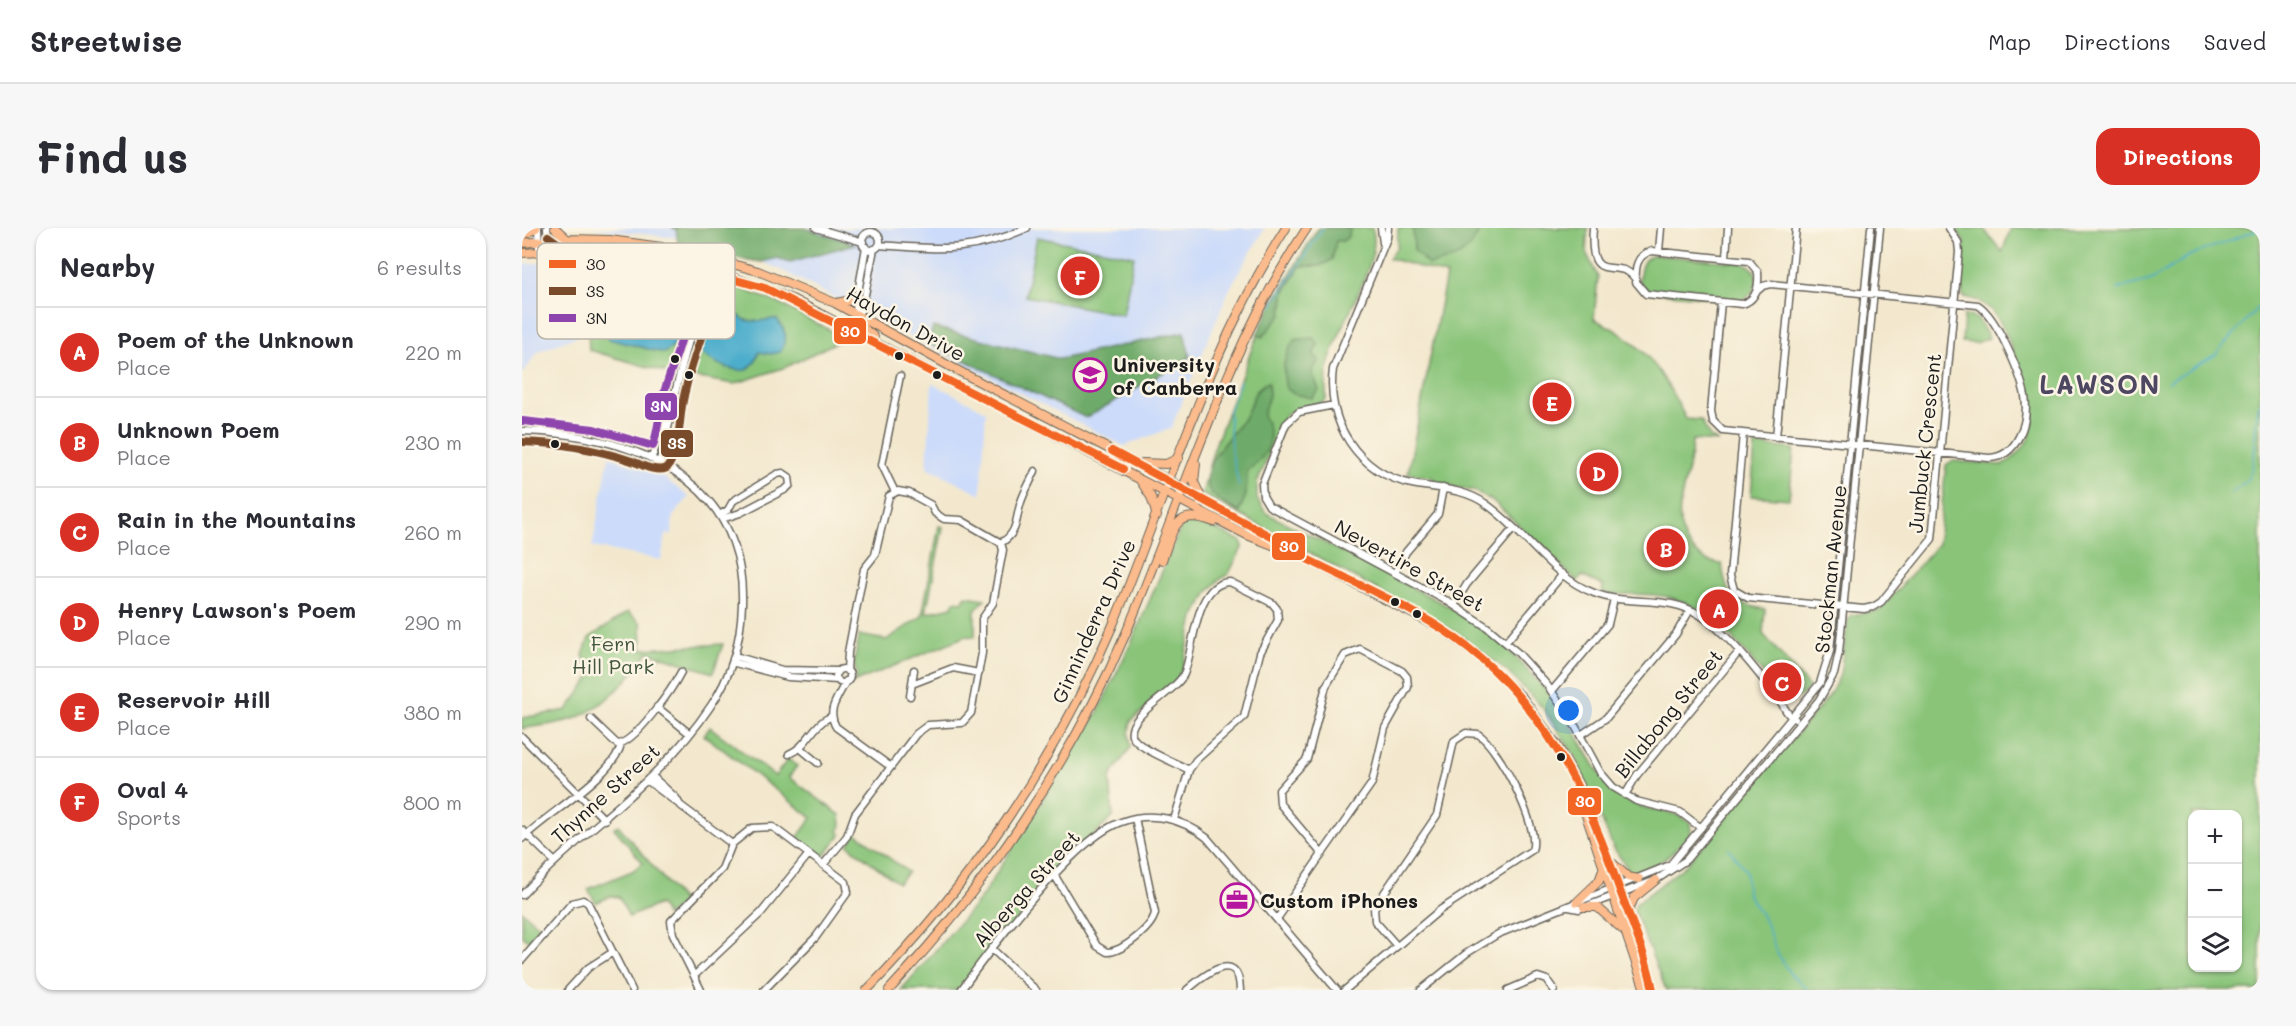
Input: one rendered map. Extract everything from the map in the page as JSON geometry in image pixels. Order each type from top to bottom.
[{"type":"main road","points":[[522,234],[527,228]]},
{"type":"main road","points":[[522,234],[537,228]]},
{"type":"main road","points":[[555,228],[568,239]]},
{"type":"main road","name":"Ginninderra Drive","points":[[867,990],[936,913],[986,851],[1033,778],[1076,704],[1111,628],[1157,516],[1230,329],[1262,266],[1286,228]]},
{"type":"main road","name":"Ginninderra Drive","points":[[889,990],[943,929],[997,860],[1046,785],[1089,710],[1125,635],[1245,335],[1277,272],[1306,228]]},
{"type":"main road","name":"Haydon Drive","points":[[522,243],[568,239],[632,243]]},
{"type":"main road","name":"Haydon Drive","points":[[522,253],[537,252]]},
{"type":"main road","name":"Haydon Drive","points":[[735,264],[758,270],[835,303],[953,368],[1201,497],[1292,548],[1301,556]]},
{"type":"main road","name":"Haydon Drive","points":[[735,277],[792,299],[1180,498],[1246,535]]},
{"type":"main road","points":[[835,303],[857,299]]},
{"type":"main road","points":[[836,322],[848,324],[857,315]]},
{"type":"main road","points":[[857,315],[859,324],[867,332],[888,344],[896,353]]},
{"type":"main road","points":[[1199,451],[1194,479],[1201,497]]},
{"type":"main road","points":[[1127,458],[1149,465],[1166,464],[1179,458]]},
{"type":"main road","points":[[1135,476],[1146,488],[1157,516]]},
{"type":"main road","points":[[1125,635],[1150,588],[1176,524],[1186,516],[1198,516],[1301,556],[1426,621],[1472,649],[1503,676],[1535,713],[1592,810],[1653,990]]},
{"type":"main road","points":[[1575,778],[1603,870],[1645,990]]},
{"type":"main road","points":[[1609,860],[1628,877],[1639,879]]},
{"type":"main road","points":[[1603,870],[1599,880],[1580,904],[1597,907],[1623,930]]},
{"type":"main road","points":[[1628,914],[1634,898],[1656,880]]},
{"type":"street","points":[[537,228],[539,241]]},
{"type":"street","points":[[547,228],[548,243]]},
{"type":"street","points":[[816,228],[877,247],[900,246],[941,250],[973,247],[1004,239],[1027,228]]},
{"type":"street","points":[[1381,228],[1383,243]]},
{"type":"street","points":[[1388,228],[1337,354],[1332,376],[1334,405],[1344,434],[1368,463],[1402,481],[1443,488],[1477,498],[1514,528],[1563,574],[1587,590],[1614,599],[1661,601],[1690,610],[1710,622],[1780,701],[1792,718],[1802,720]]},
{"type":"street","points":[[1593,228],[1592,250],[1595,260],[1607,268],[1624,270],[1636,280]]},
{"type":"street","points":[[1659,251],[1661,228]]},
{"type":"street","points":[[1726,258],[1728,228]]},
{"type":"street","points":[[1776,438],[1796,228]]},
{"type":"street","name":"Stockman Avenue","points":[[1620,890],[1656,880],[1686,860],[1824,694],[1834,674],[1850,445],[1871,228]]},
{"type":"street","name":"Stockman Avenue","points":[[1620,890],[1670,865],[1798,711],[1826,671],[1839,606],[1859,445],[1880,228]]},
{"type":"street","name":"Jumbuck Crescent","points":[[1743,434],[1730,569],[1732,588],[1739,595],[1748,598],[1867,609],[1879,604],[1929,544],[1959,249],[1950,228]]},
{"type":"street","points":[[857,315],[864,242],[870,232],[900,246]]},
{"type":"street","points":[[857,315],[863,305],[879,236]]},
{"type":"street","points":[[1624,270],[1637,263],[1646,252],[1659,251],[1749,261],[1758,274],[1757,291]]},
{"type":"street","points":[[1637,263],[1636,280],[1639,289],[1648,295],[1747,303],[1763,286],[1771,284],[1978,305],[1991,319],[2020,381],[2026,410],[2020,434],[2005,454],[1989,458],[1723,431],[1712,418],[1721,302]]},
{"type":"street","points":[[1758,274],[1771,284]]},
{"type":"street","points":[[652,457],[672,404],[690,339]]},
{"type":"street","points":[[895,492],[882,465],[900,376]]},
{"type":"street","points":[[660,460],[671,423],[672,404]]},
{"type":"street","name":"Nevertire Street","points":[[1334,405],[1299,412],[1288,421],[1262,484],[1264,500],[1275,511],[1454,605],[1506,642],[1552,691],[1581,735],[1600,772],[1625,795],[1643,803],[1680,812],[1701,828]]},
{"type":"street","name":"Thynne Street","points":[[522,431],[555,433],[602,442],[660,460],[689,481],[720,517],[734,544],[741,573],[741,618],[733,659],[722,687],[690,734],[650,779],[555,862],[522,895]]},
{"type":"street","points":[[1001,543],[1015,531],[1021,501],[1035,471]]},
{"type":"street","points":[[778,473],[789,477],[787,489],[720,517],[733,501],[778,473]]},
{"type":"street","points":[[1395,573],[1406,552],[1438,514],[1443,488]]},
{"type":"street","points":[[753,489],[760,502]]},
{"type":"street","points":[[823,865],[847,836],[855,814],[891,767],[915,734],[928,725],[962,723],[971,713],[979,673],[982,619],[993,603],[1003,550],[1001,543],[961,520],[944,519],[935,513],[931,505],[909,493],[895,492],[888,496],[875,555],[864,569],[848,652],[842,670],[839,695],[830,717],[836,727],[891,767]]},
{"type":"street","points":[[1454,605],[1467,584],[1514,528]]},
{"type":"street","points":[[1506,642],[1563,574]]},
{"type":"street","points":[[1174,820],[1190,770],[1196,760],[1244,717],[1260,653],[1278,620],[1277,609],[1272,603],[1230,582],[1215,587],[1198,615],[1182,678],[1137,718],[1132,727],[1133,738],[1138,744],[1190,770]]},
{"type":"street","points":[[1552,691],[1608,624],[1614,599]]},
{"type":"street","points":[[1581,735],[1606,718],[1680,630],[1690,610]]},
{"type":"street","points":[[1277,919],[1374,780],[1385,728],[1408,687],[1407,677],[1402,670],[1360,649],[1345,655],[1323,690],[1307,759],[1300,770],[1282,785],[1278,793],[1282,807],[1322,854]]},
{"type":"street","name":"Billabong Street","points":[[1625,795],[1637,776],[1738,653]]},
{"type":"street","points":[[733,659],[738,657],[781,673],[841,680],[849,676],[842,670],[781,673]]},
{"type":"street","points":[[912,684],[953,668],[979,673]]},
{"type":"street","points":[[910,696],[914,670]]},
{"type":"street","points":[[591,719],[617,744],[629,740],[657,707],[681,672]]},
{"type":"street","points":[[1780,701],[1798,711],[1802,720]]},
{"type":"street","points":[[657,707],[690,734]]},
{"type":"street","points":[[789,754],[801,749],[821,722],[830,717]]},
{"type":"street","points":[[1345,990],[1449,903],[1526,856],[1533,848],[1533,837],[1511,780],[1492,749],[1478,734],[1463,734],[1454,741],[1437,814],[1374,908],[1374,918],[1397,946]]},
{"type":"street","points":[[522,737],[605,820]]},
{"type":"street","points":[[555,862],[524,834],[578,793],[619,755],[621,744]]},
{"type":"street","points":[[801,749],[818,763]]},
{"type":"street","points":[[650,779],[732,844]]},
{"type":"street","name":"Alberga Street","points":[[961,990],[992,949],[1055,876],[1101,832],[1135,818],[1155,817],[1174,820],[1207,837],[1337,990]]},
{"type":"street","points":[[1055,876],[1097,946],[1110,952],[1120,948],[1151,922],[1155,913],[1135,818]]},
{"type":"street","points":[[701,990],[673,934],[671,921],[722,869],[732,844],[752,828],[773,827],[846,882],[848,892],[846,898],[816,937],[764,990]]},
{"type":"street","points":[[695,975],[761,913],[809,854]]},
{"type":"street","points":[[1421,990],[1457,960],[1488,940],[1522,924],[1620,890]]},
{"type":"street","points":[[522,960],[577,900],[588,903],[632,990]]},
{"type":"street","points":[[992,949],[1036,990]]},
{"type":"street","points":[[568,990],[588,968],[613,952]]},
{"type":"street","points":[[1186,990],[1211,970],[1220,967],[1229,969],[1236,975],[1240,990]]},
{"type":"street","points":[[1508,990],[1535,977],[1547,980],[1554,990]]},
{"type":"shaded area","name":"University of Canberra","points":[[591,228],[1265,228],[1230,288],[1171,428],[1124,446],[775,267],[735,252],[735,243],[701,243],[686,239]]},
{"type":"shaded area","points":[[537,263],[537,339],[571,339],[539,351],[522,375],[522,264]]},
{"type":"shaded area","points":[[932,383],[986,411],[981,494],[927,467]]},
{"type":"shaded area","points":[[609,456],[663,477],[689,497],[673,516],[672,535],[666,534],[661,560],[592,547]]},
{"type":"green space","points":[[672,228],[805,228],[855,244],[790,262],[777,258],[762,262],[735,258],[735,243],[678,243],[676,229]]},
{"type":"green space","points":[[1318,228],[1350,228],[1349,236],[1343,241],[1336,241],[1332,260],[1320,266],[1300,266],[1285,289],[1282,315],[1262,337],[1257,334],[1274,300]]},
{"type":"green space","points":[[1323,228],[1372,228],[1374,241],[1372,257],[1366,276],[1332,351],[1327,370],[1326,398],[1318,404],[1286,414],[1257,483],[1257,499],[1266,513],[1448,606],[1502,643],[1557,702],[1605,783],[1624,799],[1642,807],[1675,814],[1690,822],[1691,833],[1673,852],[1653,866],[1636,874],[1630,872],[1613,847],[1575,756],[1543,708],[1507,671],[1457,633],[1202,494],[1213,451],[1254,343]]},
{"type":"green space","points":[[1398,228],[1588,228],[1586,252],[1598,277],[1594,319],[1612,328],[1639,348],[1660,372],[1686,419],[1701,420],[1710,437],[1718,442],[1692,440],[1680,509],[1683,535],[1701,557],[1722,564],[1726,584],[1733,597],[1745,604],[1765,609],[1763,634],[1809,687],[1804,694],[1790,701],[1723,628],[1691,606],[1664,596],[1602,593],[1603,586],[1582,576],[1577,581],[1493,501],[1474,491],[1433,483],[1434,478],[1408,473],[1446,275],[1389,258],[1397,247]]},
{"type":"green space","points":[[1413,228],[1480,228],[1466,251],[1446,261],[1428,265],[1414,250]]},
{"type":"green space","points":[[1956,228],[1983,228],[2002,252],[2011,228],[2260,228],[2260,990],[1666,990],[1634,911],[1636,904],[1686,865],[1829,696],[1840,675],[1848,621],[1851,615],[1879,611],[1938,544],[1946,465],[1952,461],[2003,465],[2018,454],[2027,442],[2032,429],[2031,400],[2007,335],[1991,310],[1984,304],[1964,297],[1961,290],[1964,241]]},
{"type":"green space","points":[[1037,237],[1134,256],[1123,315],[1025,296]]},
{"type":"green space","points":[[1655,255],[1744,263],[1754,271],[1755,288],[1741,301],[1650,292],[1639,283],[1640,273],[1644,261]]},
{"type":"green space","points":[[735,286],[776,302],[845,338],[786,367],[734,384],[692,377],[702,339],[735,339]]},
{"type":"green space","points":[[1964,314],[1978,319],[1989,338],[1976,343],[1962,342]]},
{"type":"green space","points":[[933,327],[1060,359],[1184,332],[1190,357],[1086,418],[928,343]]},
{"type":"green space","points":[[1313,338],[1318,344],[1313,354],[1319,360],[1312,372],[1319,390],[1312,398],[1294,394],[1286,388],[1284,368],[1294,340]]},
{"type":"green space","points":[[588,339],[677,339],[668,373],[589,350]]},
{"type":"green space","points":[[1268,382],[1269,395],[1263,415],[1270,432],[1270,439],[1261,459],[1247,471],[1246,495],[1239,512],[1211,493],[1207,480],[1208,471],[1217,452],[1243,420],[1258,389]]},
{"type":"green space","points":[[1755,445],[1794,449],[1789,499],[1751,496]]},
{"type":"green space","points":[[1188,521],[1201,522],[1241,541],[1243,546],[1228,575],[1219,580],[1208,592],[1194,618],[1182,671],[1175,684],[1131,721],[1129,734],[1131,747],[1110,777],[1113,817],[1050,877],[963,990],[901,990],[981,898],[1097,714],[1132,641],[1182,525]]},
{"type":"green space","points":[[939,526],[943,527],[926,613],[952,607],[954,601],[962,602],[966,596],[985,599],[975,611],[975,637],[966,636],[853,683],[857,676],[854,662],[859,635],[886,640],[922,616]]},
{"type":"green space","name":"Fern Hill Park","points":[[628,612],[641,623],[642,649],[723,644],[713,673],[648,652],[619,689],[591,710],[568,721],[522,729],[522,718],[567,710],[591,677],[583,655],[589,638]]},
{"type":"green space","points":[[710,727],[775,776],[788,759],[797,766],[789,777],[840,815],[841,827],[838,831],[841,834],[825,855],[819,856],[796,839],[812,818],[704,735]]},
{"type":"green space","points":[[618,825],[683,902],[667,916],[659,904],[629,917],[619,897],[610,896],[596,903],[588,889],[632,871],[643,863],[614,828]]},
{"type":"green space","points":[[856,833],[908,872],[898,883],[848,845]]},
{"type":"green space","points":[[522,911],[540,927],[528,941],[522,936]]},
{"type":"water","points":[[735,313],[750,321],[777,319],[784,331],[785,343],[780,352],[771,354],[759,352],[755,362],[747,370],[737,370],[720,365],[681,341],[664,353],[608,339],[735,339]]},
{"type":"pier","points":[[684,339],[698,339],[697,345],[683,344]]},
{"type":"waterway","points":[[1272,306],[1323,228]]},
{"type":"waterway","points":[[2117,289],[2151,280],[2189,256],[2260,229]]},
{"type":"waterway","points":[[2168,382],[2215,355],[2260,305]]},
{"type":"waterway","points":[[1239,486],[1231,450],[1229,411],[1240,381]]},
{"type":"waterway","points":[[2231,493],[2246,481],[2253,464],[2257,412],[2260,403]]},
{"type":"waterway","points":[[1729,849],[1746,871],[1747,893],[1765,921],[1777,953],[1791,975],[1809,990]]},
{"type":"transit line","name":"3S","points":[[548,236],[558,243]]},
{"type":"transit line","name":"30","points":[[735,280],[765,288],[1123,469]]},
{"type":"transit line","name":"3N","points":[[523,421],[594,429],[653,446],[662,400],[681,339]]},
{"type":"transit line","name":"3S","points":[[522,442],[577,447],[605,453],[654,469],[667,468],[676,447],[685,390],[700,339]]},
{"type":"transit line","name":"30","points":[[1112,451],[1292,548],[1301,556],[1425,619],[1474,652],[1502,678],[1549,736],[1585,803],[1641,946],[1653,990]]},
{"type":"place","name":"Oval 4","points":[[1080,276]]},
{"type":"place","name":"University of Canberra","points":[[1090,375]]},
{"type":"place","name":"Reservoir Hill","points":[[1552,402]]},
{"type":"place","name":"Henry Lawson's Poem","points":[[1599,472]]},
{"type":"place","name":"Unknown Poem","points":[[1666,548]]},
{"type":"place","name":"Poem of the Unknown","points":[[1719,609]]},
{"type":"place","name":"Rain in the Mountains","points":[[1782,682]]},
{"type":"place","name":"Custom iPhones","points":[[1237,900]]},
{"type":"district","name":"LAWSON","points":[[2100,384]]}]
